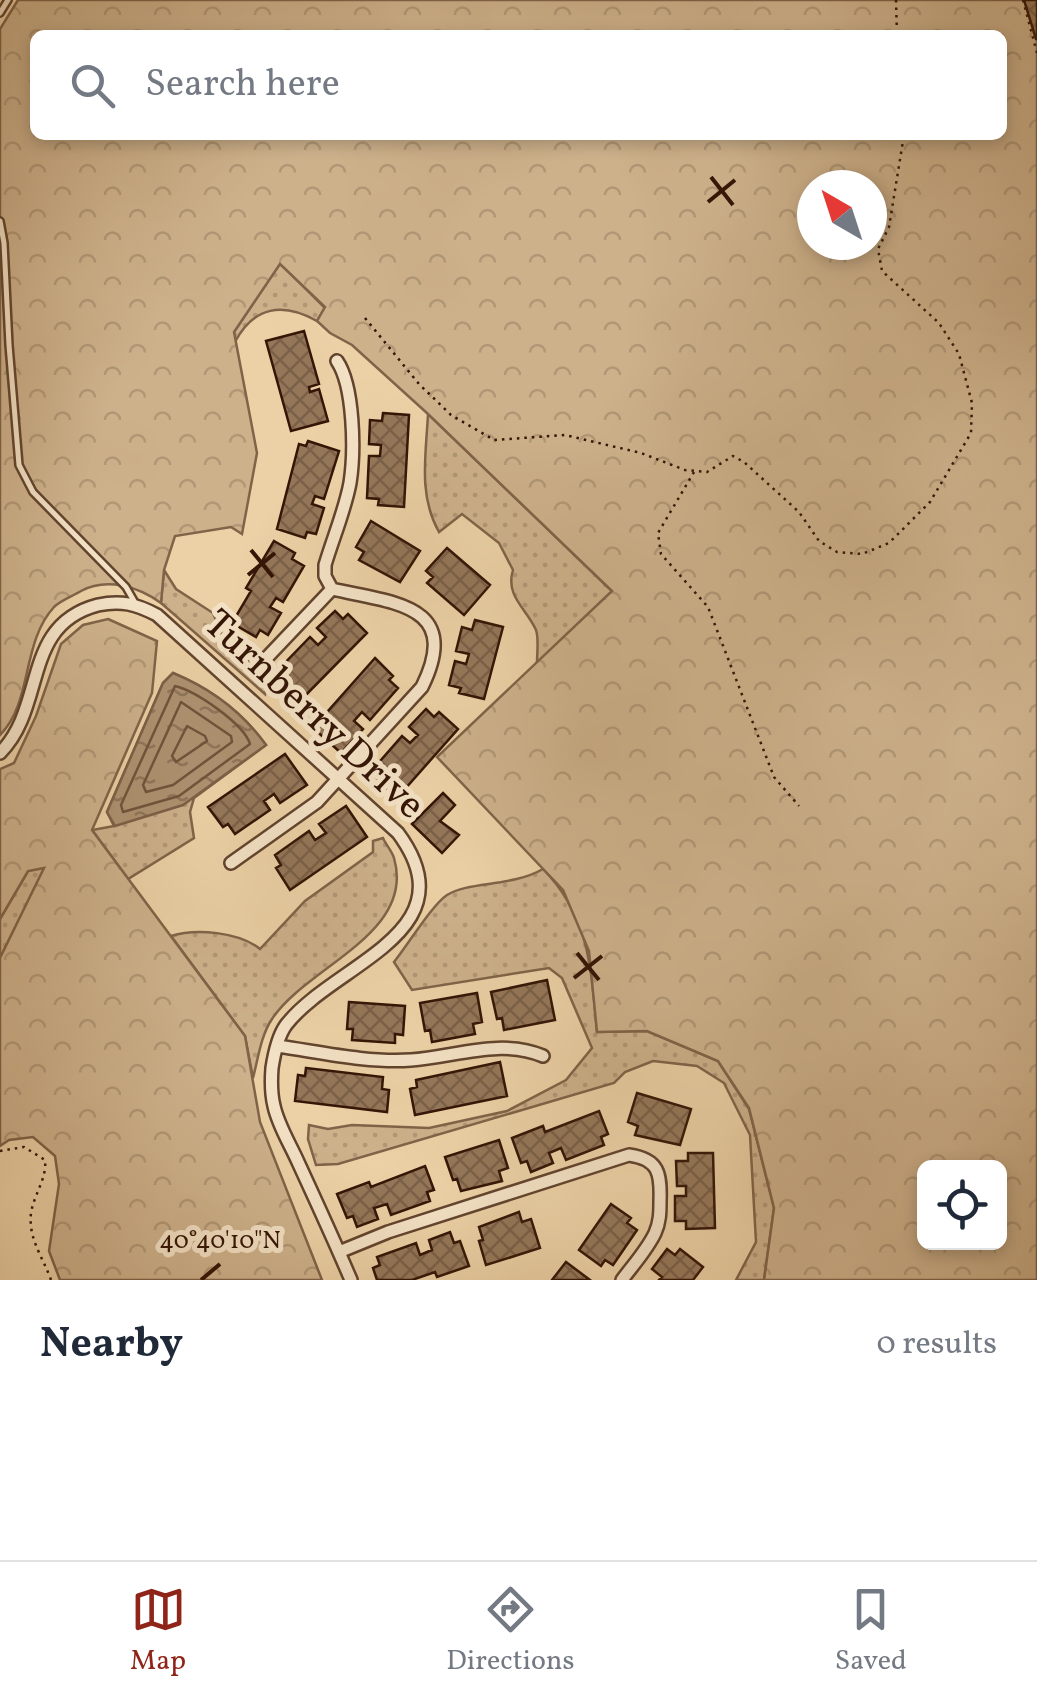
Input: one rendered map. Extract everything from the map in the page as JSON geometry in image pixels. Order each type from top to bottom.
[{"type":"street","points":[[231,863],[308,809],[339,780],[422,687],[432,667],[433,630],[424,616],[411,607],[332,588],[325,576],[351,469],[349,388],[336,361]]},
{"type":"street","points":[[258,667],[332,588]]},
{"type":"street","points":[[0,753],[23,722],[44,646],[59,625],[90,607],[136,604]]},
{"type":"street","name":"Turnberry Drive","points":[[136,604],[157,615],[398,832],[419,870],[420,895],[412,918],[397,937],[305,1005],[283,1028],[277,1046],[271,1090],[274,1110],[351,1280]]},
{"type":"street","points":[[277,1046],[383,1060],[504,1047],[543,1056]]},
{"type":"street","points":[[339,1252],[388,1232],[629,1155],[650,1160],[657,1168],[661,1177],[660,1220],[648,1246],[622,1280]]},
{"type":"lane","points":[[0,13],[8,0]]},
{"type":"lane","points":[[0,221],[20,466],[33,492],[126,586],[136,604]]},
{"type":"path","points":[[896,0],[898,30]]},
{"type":"path","points":[[1023,0],[1037,53]]},
{"type":"path","points":[[365,318],[451,416],[494,440],[565,435],[641,453],[685,470],[707,472],[732,456],[744,462],[799,512],[819,541],[837,552],[862,554],[890,543],[930,502],[971,432],[972,403],[958,354],[939,323],[882,271],[878,249],[889,227],[903,140]]},
{"type":"path","points":[[694,471],[658,533],[661,554],[708,607],[774,778],[799,806]]},
{"type":"path","points":[[0,1151],[24,1147],[45,1160],[46,1172],[32,1212],[31,1231],[52,1280]]},
{"type":"green space","points":[[18,0],[1037,0],[1037,1280],[764,1280],[774,1208],[749,1108],[718,1061],[647,1031],[597,1032],[589,951],[563,890],[437,757],[612,591],[428,414],[352,345],[317,321],[325,307],[280,264],[234,332],[257,453],[242,534],[231,527],[175,536],[164,570],[161,603],[133,588],[112,584],[91,587],[57,605],[36,638],[10,722],[0,735],[0,29]]},
{"type":"green space","points":[[280,263],[325,308],[317,321],[293,311],[270,311],[251,321],[235,342],[234,332]]},
{"type":"green space","points":[[428,414],[613,592],[537,663],[536,630],[514,595],[513,570],[499,543],[462,514],[439,532],[432,518],[425,474]]},
{"type":"green space","points":[[164,570],[176,589],[213,613],[224,639],[248,661],[250,670],[261,680],[266,676],[265,694],[161,603]]},
{"type":"green space","points":[[108,619],[157,641],[152,693],[92,830],[245,1036],[260,1122],[322,1280],[60,1280],[49,1251],[59,1184],[55,1156],[33,1137],[9,1140],[0,1146],[0,958],[44,868],[28,871],[0,919],[0,769],[14,763],[36,716],[61,644],[83,625]]},
{"type":"green space","points":[[173,673],[225,703],[266,745],[194,798],[190,812],[194,838],[128,879],[92,830],[114,826],[107,812],[163,683]]},
{"type":"green space","points":[[383,838],[394,858],[397,885],[389,908],[354,947],[288,1000],[272,1019],[262,1040],[253,1078],[245,1036],[171,936],[217,933],[260,949],[305,901],[373,852],[373,841]]},
{"type":"green space","points":[[45,867],[0,958],[0,919],[28,871]]},
{"type":"green space","points":[[543,869],[559,887],[579,925],[590,965],[597,1032],[647,1031],[718,1061],[749,1109],[774,1208],[764,1280],[736,1280],[756,1242],[750,1135],[724,1083],[697,1066],[653,1061],[625,1072],[614,1083],[338,1164],[316,1165],[308,1139],[309,1125],[328,1129],[352,1125],[429,1128],[507,1111],[566,1080],[592,1048],[562,978],[549,968],[412,990],[394,962],[447,895],[518,879]]},
{"type":"water","points":[[173,673],[225,703],[266,745],[183,805],[115,826],[107,812],[163,683]]},
{"type":"building","points":[[1024,0],[1037,0],[1037,39],[1036,39]]},
{"type":"building","points":[[304,331],[319,384],[309,387],[310,392],[319,389],[328,421],[291,431],[266,341]]},
{"type":"building","points":[[383,413],[409,415],[404,507],[378,505],[379,499],[367,498],[369,456],[380,456],[381,445],[369,444],[370,420],[382,421]]},
{"type":"building","points":[[308,441],[339,451],[324,499],[315,496],[312,504],[324,508],[316,534],[307,532],[305,538],[277,529],[299,444],[306,446]]},
{"type":"building","points":[[371,521],[420,551],[400,582],[359,560],[364,552],[356,547]]},
{"type":"building","points":[[274,541],[295,553],[292,559],[304,566],[283,602],[276,598],[270,607],[281,613],[268,635],[260,630],[256,637],[232,623],[251,591],[246,588]]},
{"type":"building","points":[[447,548],[490,585],[464,615],[427,583],[433,577],[426,571]]},
{"type":"building","points":[[335,611],[343,619],[348,614],[367,633],[302,699],[284,681],[289,676],[280,668],[310,637],[318,645],[326,637],[317,628]]},
{"type":"building","points":[[475,620],[503,627],[484,699],[459,693],[461,688],[449,685],[455,661],[466,664],[469,654],[456,651],[462,627],[472,630]]},
{"type":"building","points":[[375,658],[393,676],[389,680],[398,688],[370,720],[362,712],[354,721],[363,729],[341,753],[313,728]]},
{"type":"building","points":[[426,709],[434,717],[439,712],[458,729],[397,798],[378,780],[382,776],[374,768],[402,736],[410,743],[418,735],[409,727]]},
{"type":"building","points":[[285,754],[307,785],[280,803],[274,794],[264,801],[270,810],[235,834],[228,824],[223,827],[208,807]]},
{"type":"building","points":[[443,793],[455,805],[440,821],[459,835],[442,853],[412,824]]},
{"type":"building","points":[[346,806],[367,837],[290,890],[276,868],[281,865],[275,855],[309,831],[315,840],[326,833],[319,824]]},
{"type":"building","points":[[547,980],[555,1020],[504,1030],[502,1018],[497,1019],[491,992]]},
{"type":"building","points":[[477,993],[482,1022],[473,1024],[475,1034],[432,1042],[430,1030],[425,1031],[420,1003]]},
{"type":"building","points":[[349,1002],[405,1006],[403,1035],[395,1034],[395,1043],[352,1040],[353,1029],[347,1029]]},
{"type":"building","points":[[500,1062],[507,1096],[415,1115],[410,1089],[417,1087],[416,1080]]},
{"type":"building","points":[[306,1068],[383,1077],[382,1089],[389,1090],[387,1112],[295,1101],[298,1075],[305,1076]]},
{"type":"building","points":[[637,1093],[691,1109],[680,1145],[635,1135],[638,1126],[628,1122]]},
{"type":"building","points":[[599,1111],[608,1134],[601,1137],[604,1145],[566,1160],[561,1148],[549,1153],[553,1163],[531,1172],[527,1161],[521,1163],[512,1138],[543,1126],[545,1132]]},
{"type":"building","points":[[499,1140],[508,1168],[499,1171],[502,1181],[461,1191],[445,1157]]},
{"type":"building","points":[[688,1153],[713,1153],[715,1228],[686,1229],[686,1221],[675,1221],[675,1196],[686,1196],[686,1186],[677,1186],[676,1161],[688,1161]]},
{"type":"building","points":[[425,1166],[434,1190],[427,1192],[430,1201],[391,1215],[387,1204],[374,1208],[378,1219],[357,1227],[353,1216],[347,1218],[337,1194],[369,1182],[371,1187]]},
{"type":"building","points":[[611,1204],[631,1218],[627,1223],[637,1230],[613,1265],[605,1260],[601,1266],[579,1250]]},
{"type":"building","points":[[519,1212],[522,1222],[531,1219],[540,1248],[486,1265],[479,1227]]},
{"type":"building","points":[[450,1232],[454,1243],[460,1241],[469,1266],[437,1277],[435,1272],[412,1280],[377,1280],[373,1268],[380,1265],[377,1257],[416,1243],[420,1255],[432,1250],[429,1240]]},
{"type":"building","points":[[667,1249],[675,1255],[680,1249],[703,1267],[693,1280],[659,1280],[662,1277],[652,1269]]},
{"type":"building","points":[[566,1262],[590,1280],[552,1280]]}]
